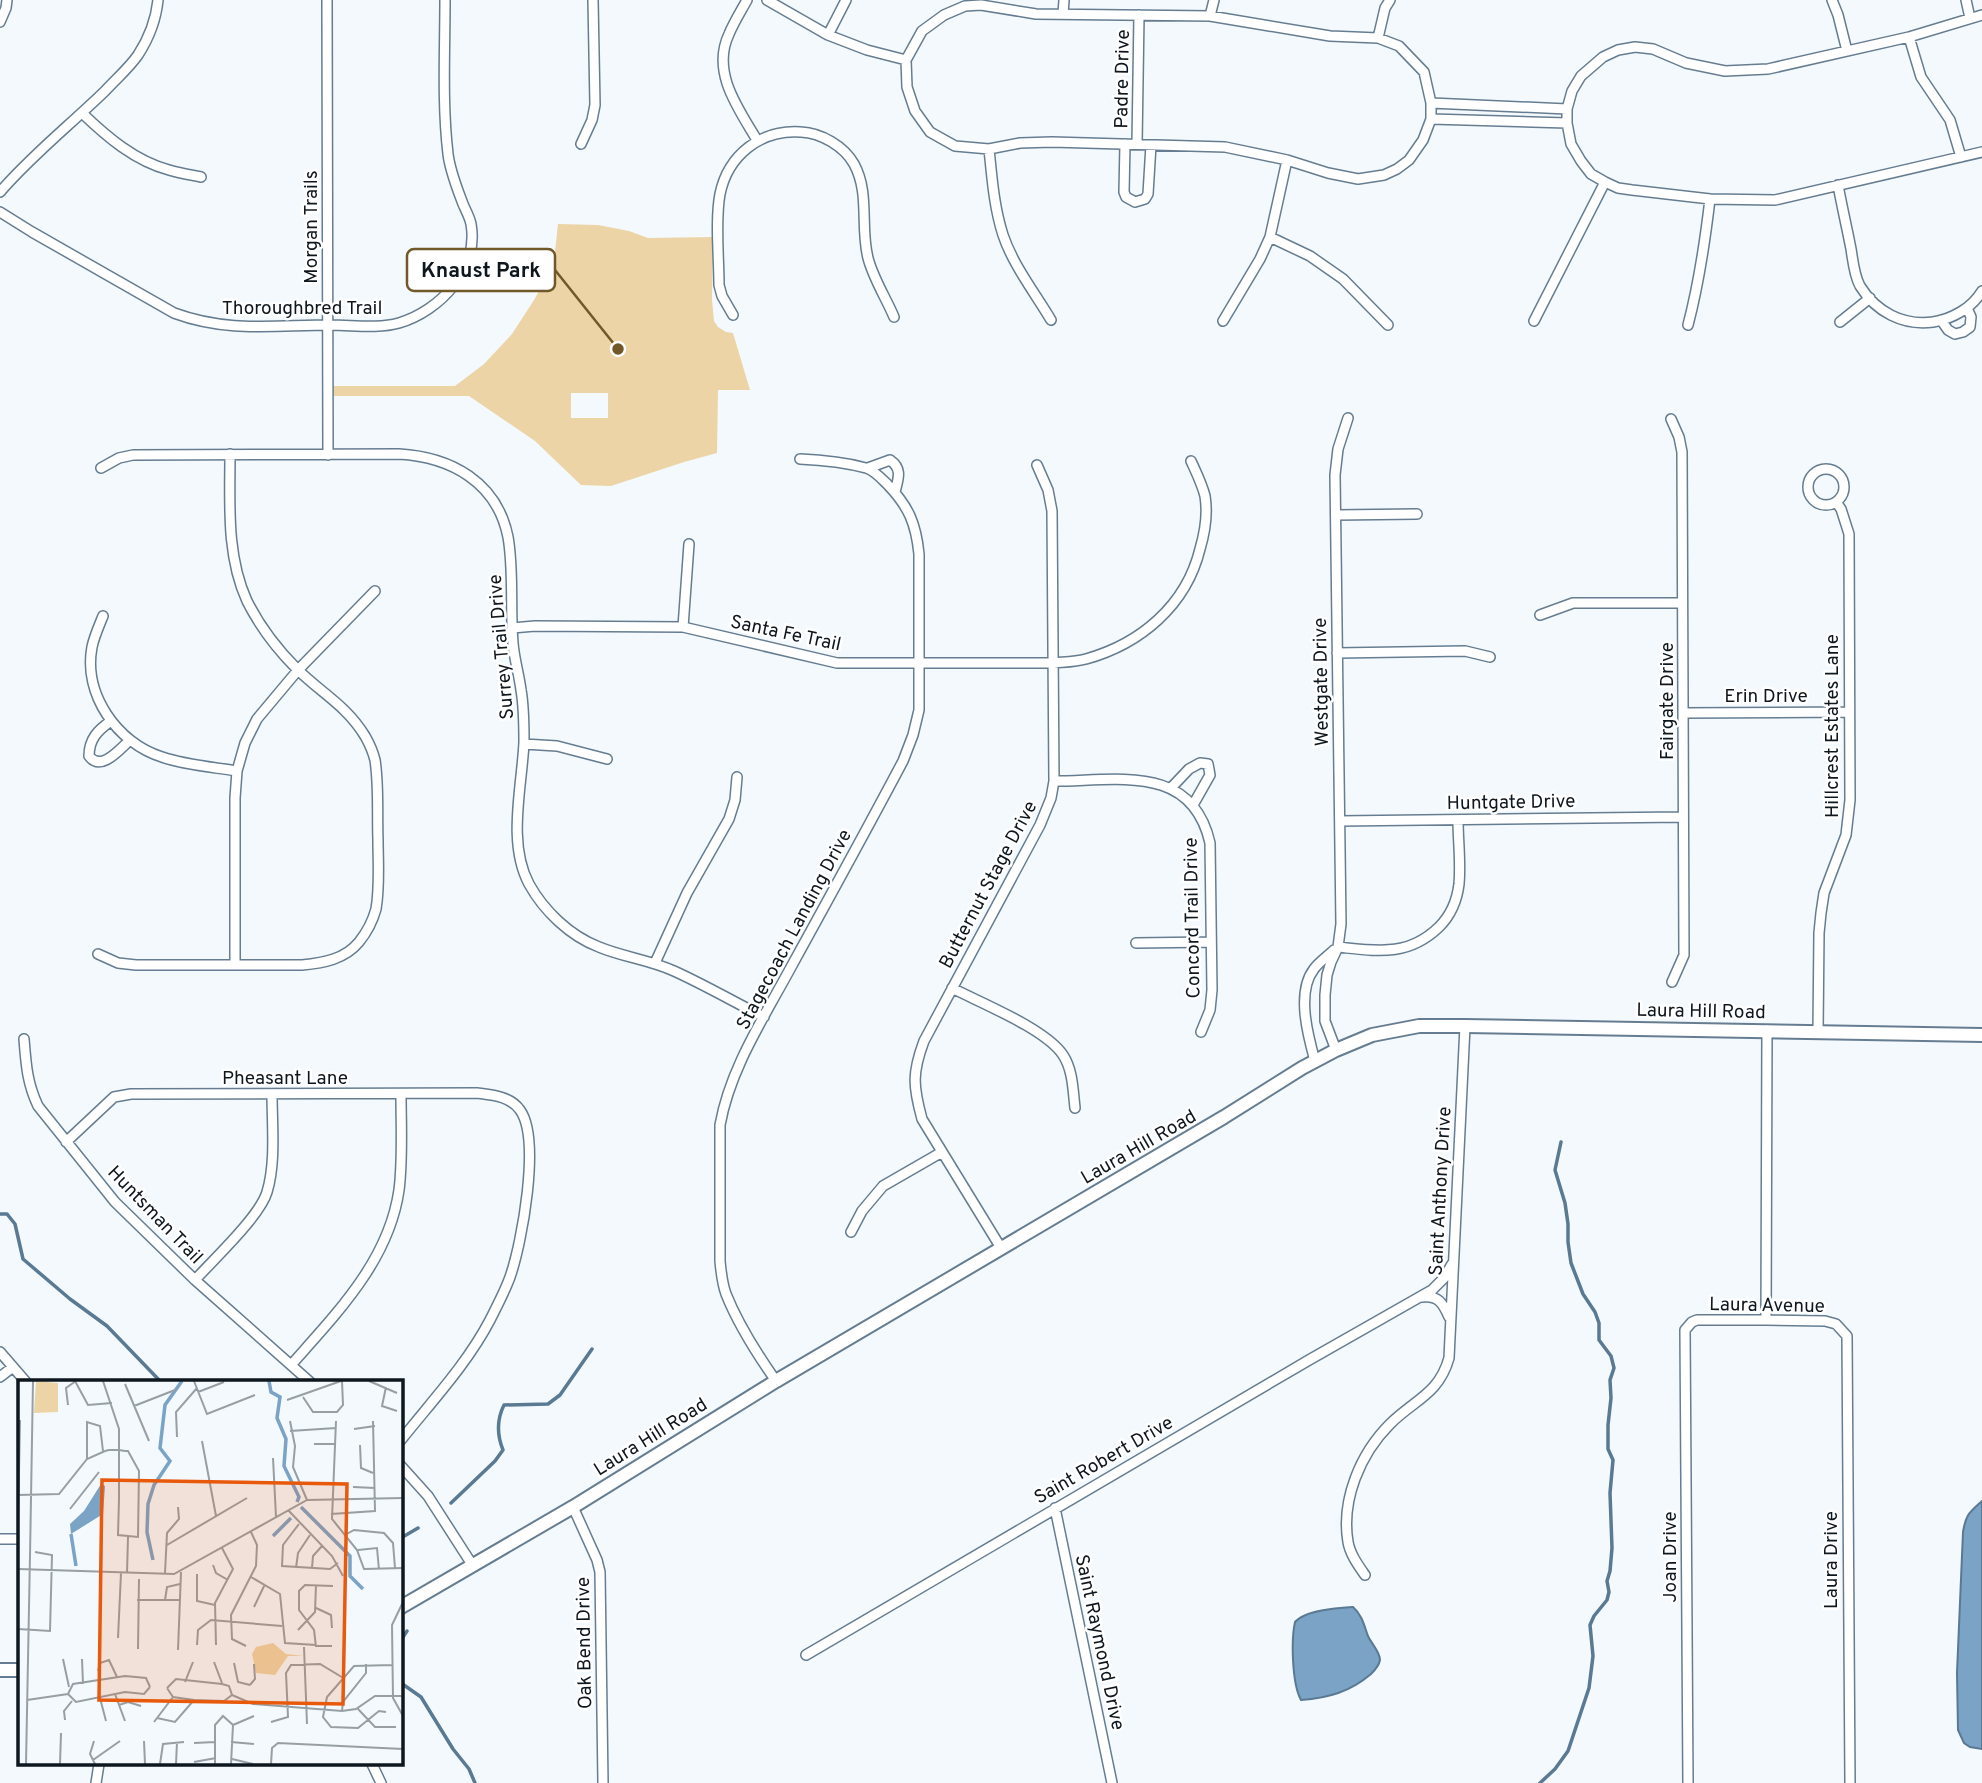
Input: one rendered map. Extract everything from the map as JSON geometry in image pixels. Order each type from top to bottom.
[{"type":"main road","name":"Laura Hill Road","points":[[402,1606],[573,1507],[776,1381],[1315,1061],[1372,1034],[1419,1026],[1465,1026],[1982,1035]]},
{"type":"main road","points":[[0,1670],[18,1670]]},
{"type":"street","points":[[0,23],[8,0]]},
{"type":"street","points":[[0,192],[136,57],[149,35],[159,0]]},
{"type":"street","name":"Morgan Trails","points":[[327,0],[328,455]]},
{"type":"street","name":"Thoroughbred Trail","points":[[0,212],[174,313],[196,321],[249,328],[370,326],[398,323],[419,315],[450,291],[464,269],[471,248],[471,224],[448,156],[445,0]]},
{"type":"street","points":[[581,144],[592,120],[595,105],[593,0]]},
{"type":"street","points":[[747,0],[727,36],[723,67],[730,94],[757,140]]},
{"type":"street","points":[[766,0],[828,35],[867,50],[906,60]]},
{"type":"street","points":[[828,35],[846,0]]},
{"type":"street","points":[[1063,14],[1064,0]]},
{"type":"street","points":[[1210,16],[1214,0]]},
{"type":"street","points":[[1378,38],[1385,8],[1391,0]]},
{"type":"street","points":[[1832,0],[1847,51]]},
{"type":"street","points":[[1966,0],[1970,18]]},
{"type":"street","points":[[965,3],[981,3],[1036,14],[1063,14],[1210,16],[1331,36],[1378,38],[1399,46],[1424,72],[1431,103],[1431,119],[1423,140],[1409,160],[1384,175],[1358,179],[1225,147],[1020,143],[989,149],[955,146],[930,132],[915,111],[907,87],[906,60],[922,31],[965,3]]},
{"type":"street","name":"Padre Drive","points":[[1137,144],[1139,15]]},
{"type":"street","points":[[1982,15],[1909,37],[1744,72],[1686,63],[1653,49],[1635,47],[1618,50],[1604,57],[1581,76],[1572,91],[1567,109],[1571,144],[1591,174],[1618,188],[1710,199],[1775,200],[1982,152]]},
{"type":"street","points":[[1909,37],[1921,77],[1950,120],[1961,157]]},
{"type":"street","points":[[1431,103],[1567,109]]},
{"type":"street","points":[[82,113],[104,134],[139,158],[168,170],[201,177]]},
{"type":"street","points":[[1431,119],[1567,122]]},
{"type":"street","points":[[733,316],[719,285],[720,194],[732,163],[757,140],[783,132],[802,132],[832,142],[853,162],[863,187],[863,220],[868,259],[894,317]]},
{"type":"street","points":[[1125,144],[1124,192],[1126,197],[1135,202],[1145,199],[1148,194],[1151,145]]},
{"type":"street","points":[[989,149],[1004,237],[1013,258],[1051,320]]},
{"type":"street","points":[[1223,321],[1260,259],[1269,237],[1287,160]]},
{"type":"street","points":[[1534,321],[1605,182]]},
{"type":"street","points":[[1838,186],[1854,270],[1860,285],[1881,309],[1904,321],[1919,323],[1941,320],[1967,308],[1982,291]]},
{"type":"street","points":[[1688,325],[1705,249],[1710,199]]},
{"type":"street","points":[[1269,237],[1310,256],[1343,279],[1388,325]]},
{"type":"street","points":[[1840,322],[1870,298]]},
{"type":"street","points":[[1941,320],[1948,330],[1955,334],[1963,332],[1970,327],[1967,308]]},
{"type":"street","name":"Westgate Drive","points":[[1336,1050],[1325,1021],[1325,995],[1326,975],[1338,947],[1341,925],[1336,460],[1348,418]]},
{"type":"street","name":"Fairgate Drive","points":[[1671,419],[1682,452],[1684,713],[1684,955],[1672,982]]},
{"type":"street","points":[[99,954],[118,963],[136,965],[325,963],[344,955],[358,943],[369,927],[376,909],[377,780],[374,757],[366,737],[353,718],[275,646],[259,624],[246,598],[237,569],[231,532],[230,454]]},
{"type":"street","name":"Surrey Trail Drive","points":[[100,468],[119,458],[132,455],[419,455],[441,460],[460,469],[479,484],[503,518],[508,536],[513,647],[524,715],[517,836],[528,883],[556,919],[574,933],[597,946],[674,971],[764,1017]]},
{"type":"street","name":"Stagecoach Landing Drive","points":[[776,1381],[737,1318],[725,1292],[720,1261],[722,1115],[729,1086],[764,1017],[903,761],[919,710],[919,554],[917,534],[910,514],[895,492],[868,468],[831,460],[800,460]]},
{"type":"street","name":"Stagecoach Landing Drive","points":[[868,468],[890,460],[896,464],[899,471],[895,492]]},
{"type":"street","name":"Santa Fe Trail","points":[[512,628],[683,627],[837,663],[1054,663],[1083,660],[1129,642],[1157,621],[1179,597],[1197,562],[1206,514],[1205,495],[1191,461]]},
{"type":"street","name":"Butternut Stage Drive","points":[[1001,1248],[922,1118],[914,1079],[916,1060],[924,1041],[1040,825],[1051,797],[1054,781],[1052,511],[1048,490],[1037,465]]},
{"type":"street","name":"Hillcrest Estates Lane","points":[[1820,469],[1833,469],[1842,477],[1845,488],[1836,502],[1830,505],[1819,504],[1810,495],[1808,483],[1820,469]]},
{"type":"street","name":"Hillcrest Estates Lane","points":[[1818,1031],[1821,913],[1825,893],[1844,843],[1850,800],[1849,534],[1836,502]]},
{"type":"street","points":[[1337,515],[1417,514]]},
{"type":"street","points":[[683,627],[689,544]]},
{"type":"street","points":[[235,965],[235,798],[237,771],[245,743],[257,719],[298,670],[375,591]]},
{"type":"street","points":[[1540,615],[1573,603],[1682,603]]},
{"type":"street","points":[[103,616],[92,648],[91,666],[97,694],[111,721],[144,750],[163,758],[237,771]]},
{"type":"street","points":[[1337,653],[1465,651],[1490,657]]},
{"type":"street","name":"Erin Drive","points":[[1684,713],[1849,712]]},
{"type":"street","points":[[111,721],[100,729],[90,744],[89,755],[93,761],[106,761],[130,740]]},
{"type":"street","points":[[524,744],[566,748],[607,759]]},
{"type":"street","points":[[1171,788],[1189,769],[1200,763],[1208,764],[1210,775],[1193,805]]},
{"type":"street","points":[[655,963],[687,893],[729,819],[735,800],[737,777]]},
{"type":"street","name":"Concord Trail Drive","points":[[1054,781],[1135,780],[1158,783],[1171,788],[1193,805],[1206,826],[1210,843],[1212,990],[1210,1010],[1201,1032]]},
{"type":"street","name":"Huntgate Drive","points":[[1340,821],[1683,817]]},
{"type":"street","points":[[1315,1061],[1306,1026],[1306,990],[1312,970],[1338,947],[1377,950],[1405,948],[1419,943],[1442,924],[1451,913],[1457,898],[1458,820]]},
{"type":"street","points":[[1136,943],[1211,942]]},
{"type":"street","points":[[952,988],[1037,1031],[1052,1042],[1063,1055],[1070,1072],[1075,1108]]},
{"type":"street","name":"Saint Anthony Drive","points":[[1365,1575],[1352,1555],[1348,1542],[1349,1501],[1356,1476],[1379,1436],[1392,1422],[1429,1394],[1438,1383],[1449,1358],[1465,1026]]},
{"type":"street","points":[[1766,1320],[1767,1030]]},
{"type":"street","name":"Huntsman Trail","points":[[24,1039],[30,1090],[38,1106],[66,1142],[116,1202],[195,1280],[308,1380]]},
{"type":"street","name":"Pheasant Lane","points":[[66,1142],[114,1097],[131,1094],[477,1093],[501,1096],[519,1108],[528,1129],[529,1156],[525,1214],[510,1277],[489,1322],[465,1361],[402,1439]]},
{"type":"street","points":[[195,1280],[252,1217],[267,1194],[272,1170],[272,1094]]},
{"type":"street","points":[[291,1365],[343,1307],[375,1260],[388,1229],[399,1189],[401,1094]]},
{"type":"street","points":[[851,1232],[862,1211],[883,1186],[942,1152]]},
{"type":"street","name":"Saint Robert Drive","points":[[806,1655],[1432,1290],[1444,1278],[1452,1264]]},
{"type":"street","points":[[1420,1297],[1431,1296],[1440,1300],[1450,1320]]},
{"type":"street","name":"Laura Avenue","points":[[1685,1330],[1697,1320],[1825,1321],[1836,1324],[1847,1336]]},
{"type":"street","name":"Joan Drive","points":[[1685,1330],[1688,1783]]},
{"type":"street","name":"Laura Drive","points":[[1847,1336],[1850,1783]]},
{"type":"street","points":[[0,1352],[24,1380]]},
{"type":"street","points":[[0,1377],[13,1367]]},
{"type":"street","points":[[402,1467],[428,1496],[473,1566]]},
{"type":"street","name":"Oak Bend Drive","points":[[573,1507],[600,1572],[603,1783]]},
{"type":"street","name":"Saint Raymond Drive","points":[[1055,1508],[1112,1783]]},
{"type":"street","points":[[0,1539],[18,1539]]},
{"type":"street","points":[[373,1766],[381,1783]]},
{"type":"shaded area","points":[[558,224],[598,225],[648,238],[713,237],[714,321],[718,327],[733,333],[750,390],[718,390],[717,453],[611,486],[581,485],[535,441],[469,396],[328,396],[328,386],[455,386],[484,364],[512,334],[553,271]],"holes":[[[571,393],[608,393],[608,418],[571,418]]]},
{"type":"water","points":[[1982,1501],[1982,1749],[1964,1743],[1958,1730],[1957,1673],[1963,1532],[1969,1514]]},
{"type":"water","points":[[1353,1607],[1361,1617],[1379,1654],[1378,1666],[1347,1690],[1301,1700],[1293,1662],[1295,1622],[1314,1612]]},
{"type":"waterway","points":[[1540,1783],[1568,1751],[1589,1688],[1593,1656],[1590,1625],[1607,1600],[1612,1548],[1610,1493],[1613,1460],[1608,1449],[1608,1425],[1610,1380],[1614,1368],[1611,1356],[1599,1340],[1599,1323],[1595,1312],[1583,1294],[1571,1263],[1565,1203],[1555,1170],[1561,1142]]},
{"type":"waterway","points":[[0,1214],[7,1214],[15,1224],[23,1259],[107,1326],[159,1380]]},
{"type":"waterway","points":[[451,1503],[503,1450],[498,1428],[504,1405],[548,1404],[560,1395],[592,1349]]},
{"type":"waterway","points":[[402,1537],[418,1528]]},
{"type":"waterway","points":[[402,1638],[407,1631]]},
{"type":"waterway","points":[[402,1684],[421,1697],[453,1749],[469,1769],[475,1783]]},
{"type":"place","name":"Knaust Park","points":[[618,349]]}]
